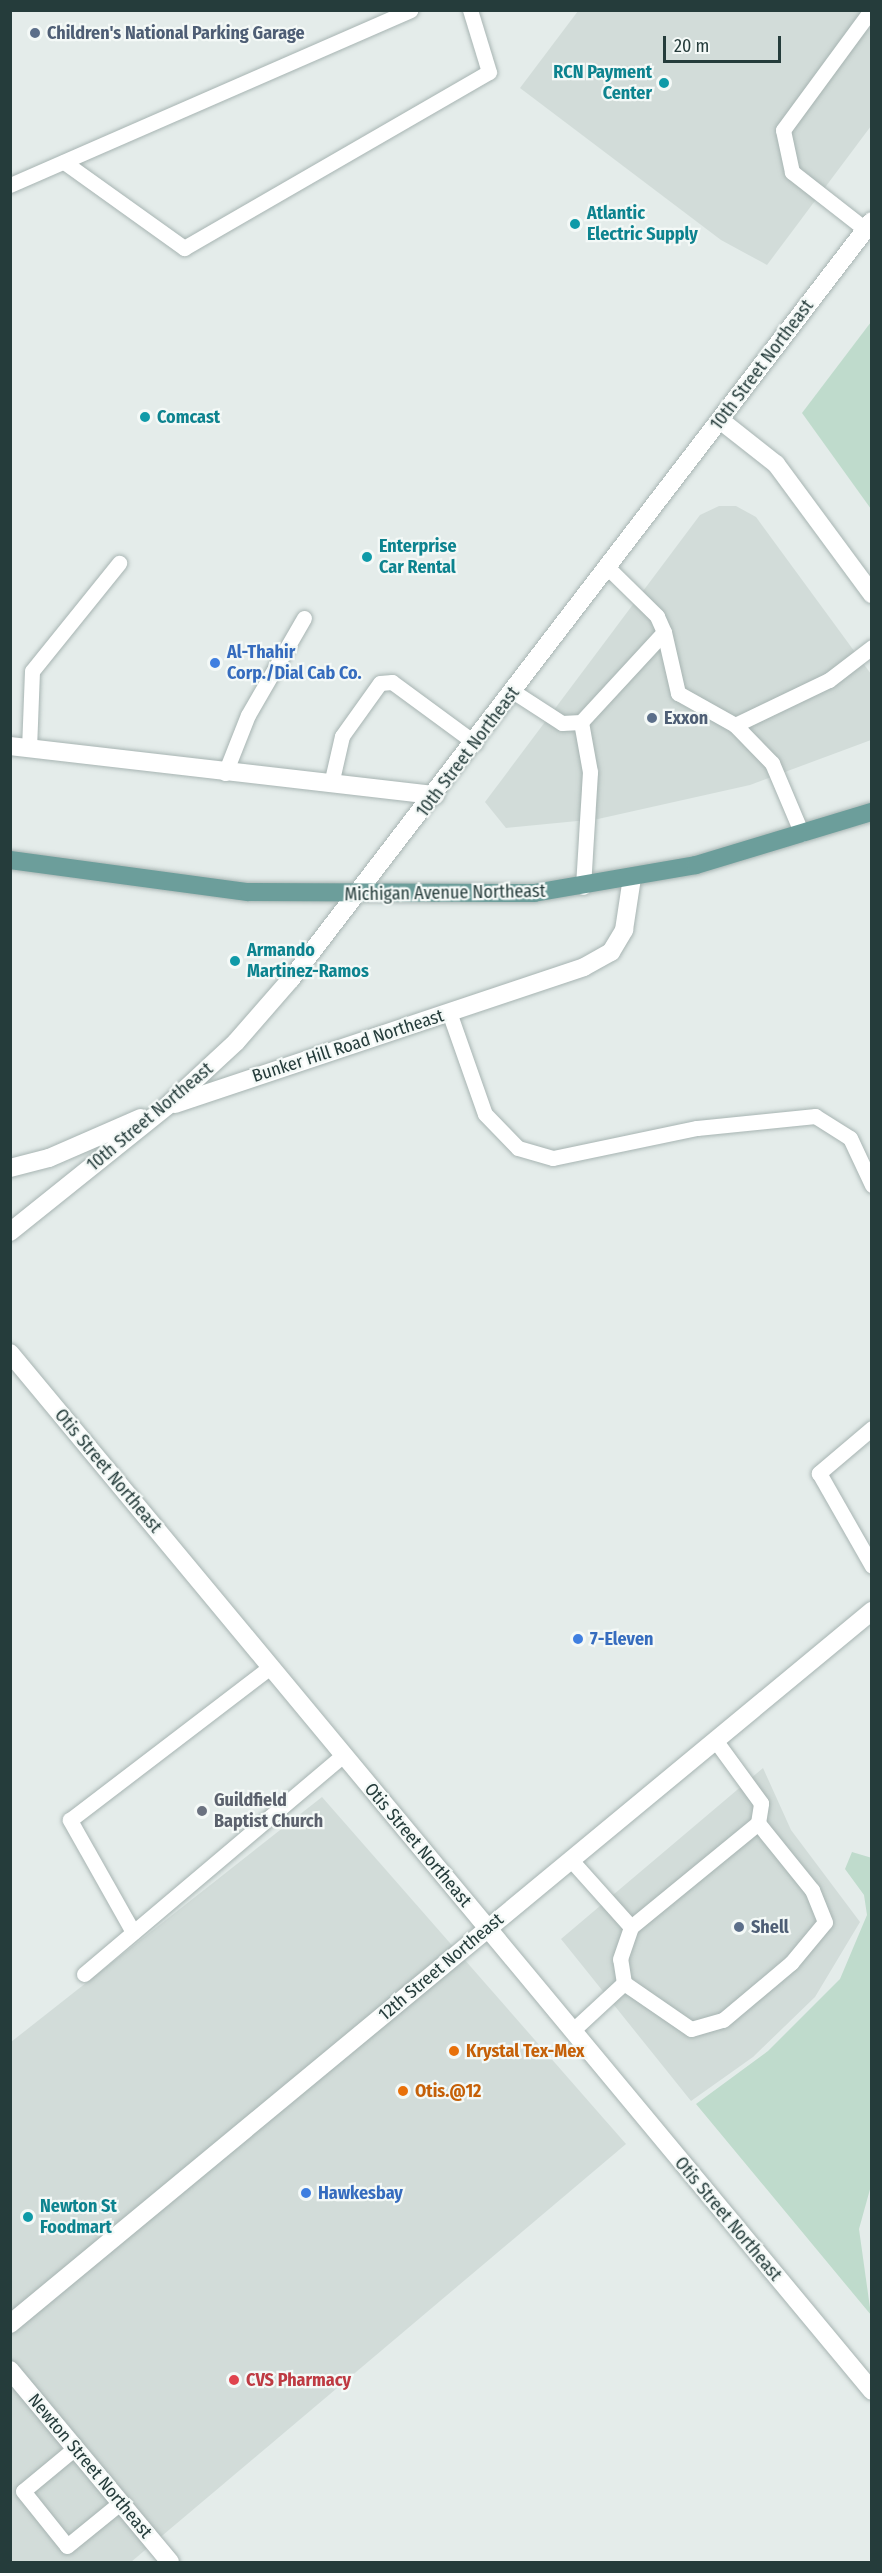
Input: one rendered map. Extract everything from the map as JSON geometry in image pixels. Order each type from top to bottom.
[{"type":"main road","name":"Michigan Avenue Northeast","points":[[10,860],[249,892],[493,895],[583,887],[632,878],[802,834],[872,812]]},
{"type":"street","name":"10th Street Northeast","points":[[10,1232],[167,1107],[258,1018],[476,743],[868,225]]},
{"type":"street","points":[[720,420],[776,464],[872,594]]},
{"type":"street","points":[[10,747],[435,795]]},
{"type":"street","name":"Bunker Hill Road Northeast","points":[[10,1168],[49,1158],[167,1107],[584,968],[611,952],[627,921],[632,878]]},
{"type":"street","name":"Otis Street Northeast","points":[[10,1353],[872,2391]]},
{"type":"street","name":"12th Street Northeast","points":[[10,2324],[872,1611]]},
{"type":"street","name":"Newton Street Northeast","points":[[10,2370],[170,2562]]},
{"type":"lane","points":[[10,185],[410,10]]},
{"type":"lane","points":[[64,162],[184,248],[489,72],[470,10]]},
{"type":"lane","points":[[868,225],[792,172],[783,130],[872,10]]},
{"type":"lane","points":[[29,749],[32,671],[119,562]]},
{"type":"lane","points":[[608,568],[657,616],[664,633],[678,693],[735,725],[772,763],[802,834]]},
{"type":"lane","points":[[225,773],[248,715],[304,618]]},
{"type":"lane","points":[[513,692],[562,723],[581,722],[664,633]]},
{"type":"lane","points":[[735,725],[829,680],[872,647]]},
{"type":"lane","points":[[331,784],[342,736],[380,682],[392,682],[476,743]]},
{"type":"lane","points":[[581,722],[590,772],[583,887]]},
{"type":"lane","points":[[449,1012],[485,1114],[518,1148],[553,1158],[697,1128],[814,1116],[850,1138],[872,1185]]},
{"type":"lane","points":[[872,1428],[819,1473],[872,1566]]},
{"type":"lane","points":[[133,1932],[70,1820],[270,1667]]},
{"type":"lane","points":[[715,1740],[761,1803],[758,1823],[631,1927],[620,1959],[624,1983],[691,2029],[723,2020],[791,1963],[825,1922],[812,1890],[758,1823]]},
{"type":"lane","points":[[84,1974],[343,1755]]},
{"type":"lane","points":[[571,1860],[631,1927]]},
{"type":"lane","points":[[572,2031],[624,1983]]},
{"type":"lane","points":[[75,2448],[23,2491],[67,2546],[120,2503]]},
{"type":"shaded area","points":[[578,11],[871,11],[871,126],[767,265],[721,240],[520,88]]},
{"type":"shaded area","points":[[719,506],[736,506],[756,517],[871,674],[871,740],[750,785],[598,819],[506,828],[485,802],[700,515]]},
{"type":"shaded area","points":[[763,1768],[791,1830],[860,1922],[815,1997],[753,2057],[691,2101],[561,1939]]},
{"type":"shaded area","points":[[322,1797],[626,2144],[131,2562],[11,2562],[11,2042]]},
{"type":"green space","points":[[871,322],[871,509],[802,413]]},
{"type":"green space","points":[[852,1852],[872,1858],[872,2182],[859,2229],[871,2315],[696,2104],[768,2051],[840,1979],[867,1915],[864,1895],[845,1869]]},
{"type":"place","name":"Children's National Parking Garage","points":[[35,33]]},
{"type":"place","name":"RCN Payment Center","points":[[664,83]]},
{"type":"place","name":"Atlantic Electric Supply","points":[[575,224]]},
{"type":"place","name":"Comcast","points":[[145,417]]},
{"type":"place","name":"Enterprise Car Rental","points":[[367,557]]},
{"type":"place","name":"Al-Thahir Corp./Dial Cab Co.","points":[[215,663]]},
{"type":"place","name":"Exxon","points":[[652,718]]},
{"type":"place","name":"Armando Martinez-Ramos","points":[[235,961]]},
{"type":"place","name":"7-Eleven","points":[[578,1639]]},
{"type":"place","name":"Guildfield Baptist Church","points":[[202,1811]]},
{"type":"place","name":"Shell","points":[[739,1927]]},
{"type":"place","name":"Krystal Tex-Mex","points":[[454,2051]]},
{"type":"place","name":"Otis.@12","points":[[403,2091]]},
{"type":"place","name":"Hawkesbay","points":[[306,2193]]},
{"type":"place","name":"Newton St Foodmart","points":[[28,2217]]},
{"type":"place","name":"CVS Pharmacy","points":[[234,2380]]}]
